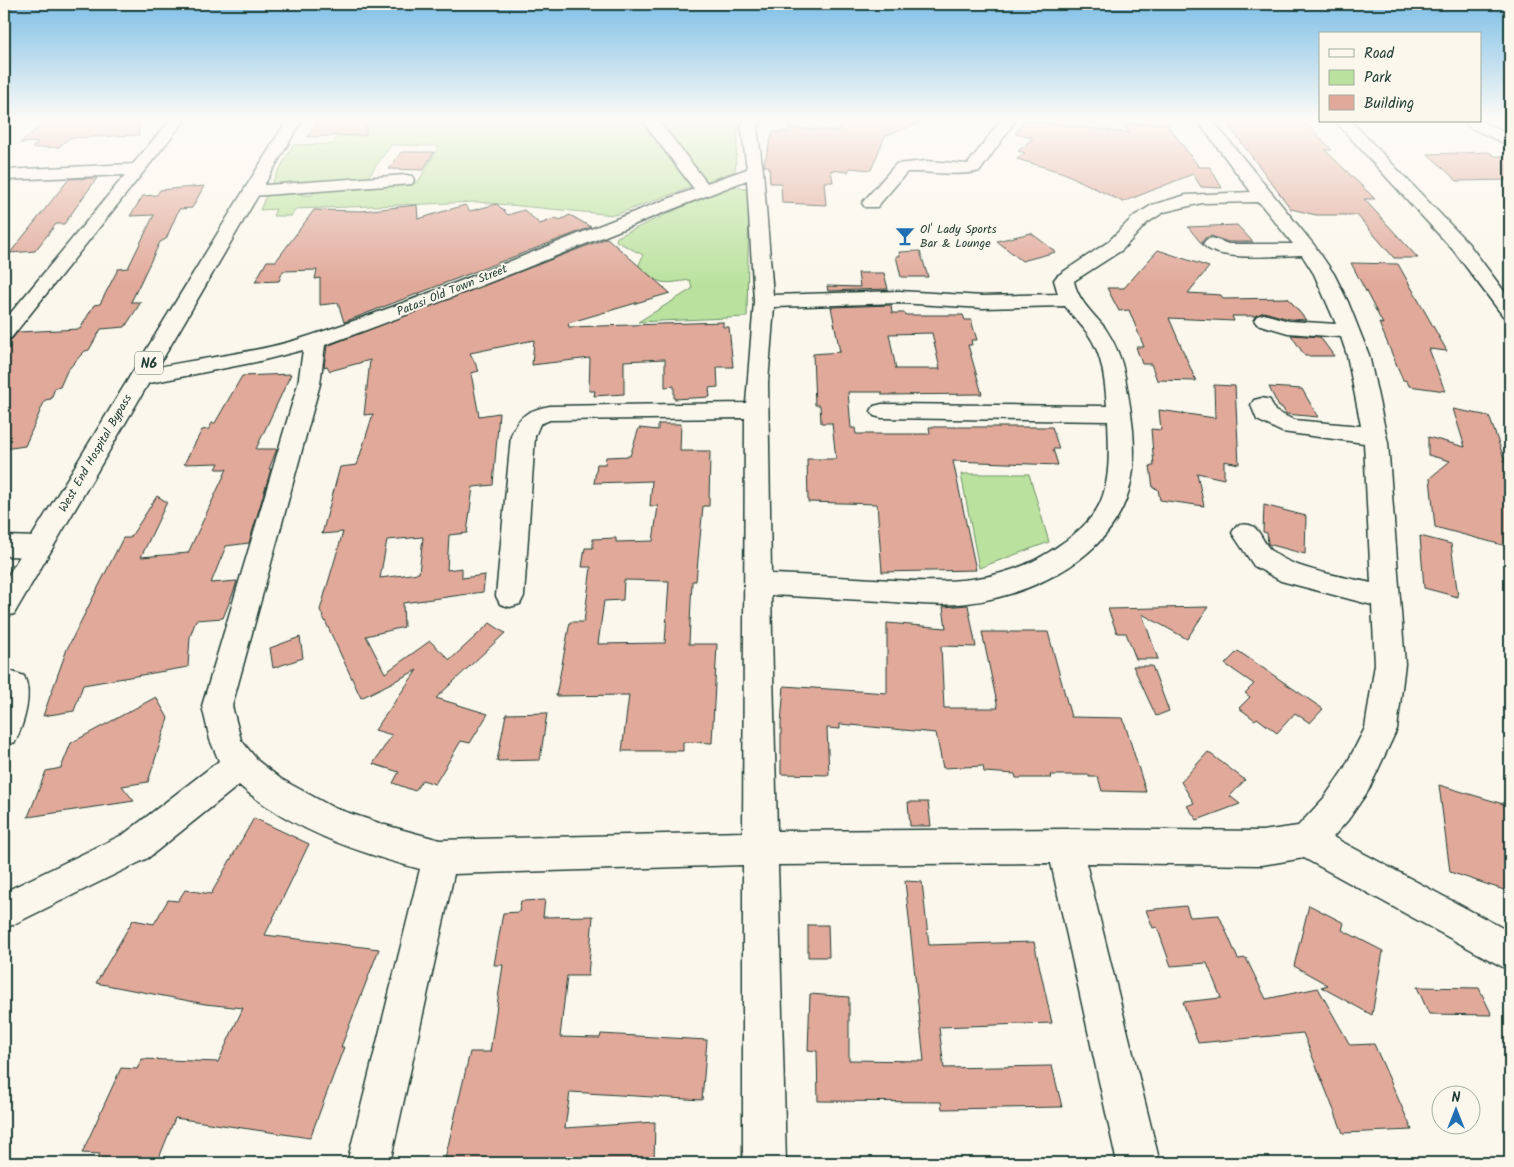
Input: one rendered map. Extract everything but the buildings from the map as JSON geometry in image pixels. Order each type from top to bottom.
[{"type":"main road","points":[[4,334],[134,174]]},
{"type":"main road","name":"West End Hospital Bypass","points":[[4,606],[262,174]]},
{"type":"main road","points":[[692,174],[704,190]]},
{"type":"main road","name":"Patasi Old Town Street","points":[[140,378],[256,356],[315,341],[417,305],[595,232],[745,174]]},
{"type":"main road","points":[[754,174],[764,301],[758,382],[756,584],[764,1163]]},
{"type":"main road","points":[[871,204],[896,174]]},
{"type":"main road","points":[[1246,174],[1307,248],[1324,274],[1358,354],[1368,394],[1374,435],[1390,664],[1382,729],[1356,780],[1336,809],[1306,841]]},
{"type":"main road","points":[[1392,174],[1461,247],[1510,312]]},
{"type":"main road","points":[[252,191],[406,180]]},
{"type":"main road","points":[[756,584],[922,592],[968,592],[1022,578],[1054,564],[1094,533],[1112,504],[1119,481],[1118,414],[1114,373],[1095,328],[1070,300],[1064,280],[1073,272],[1116,246],[1143,218],[1156,210],[1185,201],[1263,197]]},
{"type":"main road","points":[[1212,244],[1226,250],[1307,248]]},
{"type":"main road","points":[[764,301],[898,297],[983,302],[1070,300]]},
{"type":"main road","points":[[1264,320],[1288,328],[1349,331]]},
{"type":"main road","points":[[315,341],[309,384],[217,706],[230,749],[242,763],[257,780],[311,815],[399,847],[440,857],[760,848],[1065,846],[1262,848],[1306,841],[1510,952]]},
{"type":"main road","points":[[1262,405],[1265,415],[1290,427],[1374,435]]},
{"type":"main road","points":[[510,596],[523,436],[527,423],[534,417],[550,413],[758,410]]},
{"type":"main road","points":[[882,412],[1118,414]]},
{"type":"main road","points":[[1245,533],[1263,558],[1291,574],[1384,597]]},
{"type":"main road","points":[[4,546],[40,547]]},
{"type":"main road","points":[[4,682],[13,685],[13,691],[4,732]]},
{"type":"main road","points":[[4,911],[136,846],[242,763]]},
{"type":"main road","points":[[1065,846],[1138,1163]]},
{"type":"main road","points":[[368,1163],[440,857]]},
{"type":"green space","points":[[276,174],[370,174],[366,180],[270,186]]},
{"type":"green space","points":[[422,174],[726,174],[615,215],[477,202],[296,209],[291,216],[273,216],[276,209],[260,210],[267,193],[303,191],[301,195],[312,195],[316,189],[418,182]]},
{"type":"green space","points":[[732,186],[746,189],[749,195],[747,317],[638,322],[692,289],[690,280],[667,283],[658,281],[638,267],[643,255],[616,241],[617,237],[723,188]]},
{"type":"green space","points":[[961,474],[1029,474],[1049,542],[979,568]]},
{"type":"place","name":"Ol' Lady Sports Bar & Lounge","points":[[905,236]]}]
